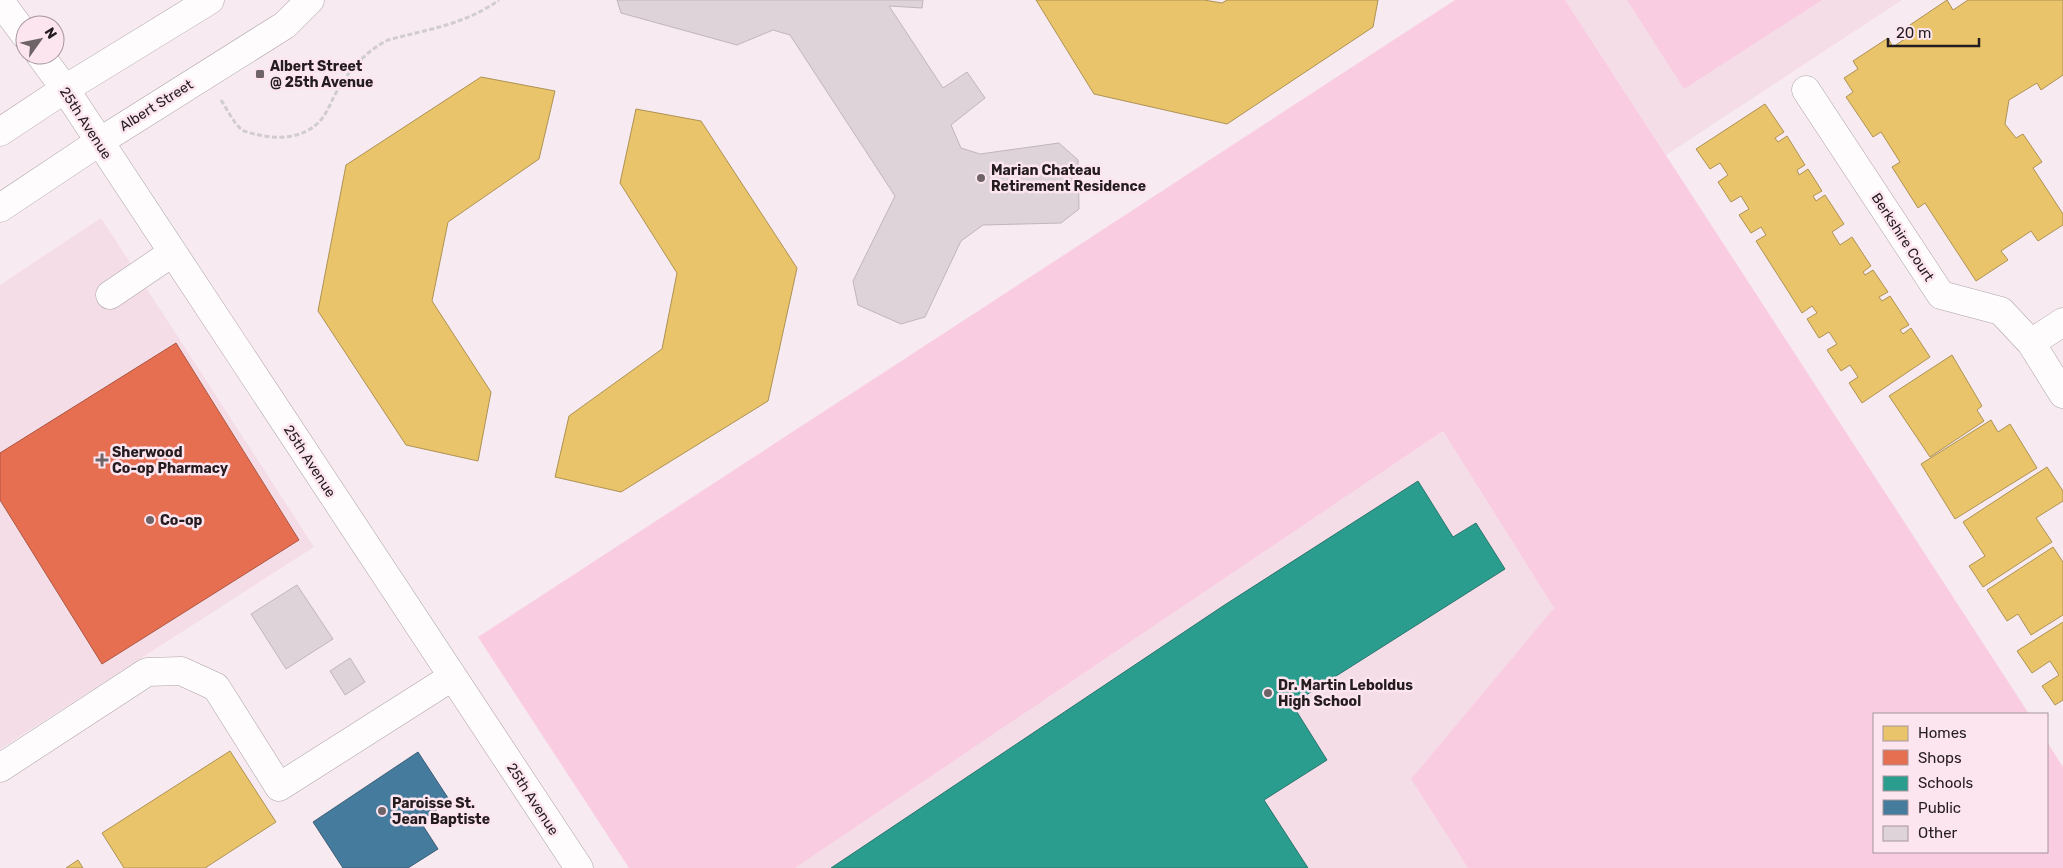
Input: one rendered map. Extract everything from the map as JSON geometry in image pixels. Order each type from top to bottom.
[{"type":"street","points":[[0,132],[65,89],[210,0]]},
{"type":"street","name":"Albert Street","points":[[0,208],[98,142],[285,25],[310,0]]},
{"type":"street","points":[[0,1],[15,21]]},
{"type":"street","name":"25th Avenue","points":[[47,65],[579,868]]},
{"type":"street","name":"Berkshire Court","points":[[1806,90],[1941,295],[2001,311],[2031,343],[2063,394]]},
{"type":"street","points":[[110,295],[172,253]]},
{"type":"street","points":[[2031,343],[2063,322]]},
{"type":"street","points":[[0,768],[148,672],[181,671],[216,687],[279,787],[452,677]]},
{"type":"path","points":[[205,75],[239,128],[270,138],[294,135],[304,132],[321,120],[347,76],[369,52],[380,44],[388,40],[466,20],[481,13],[499,0]]},
{"type":"shaded area","points":[[1455,0],[1565,0],[2028,713],[1873,713],[1873,853],[2048,853],[2048,744],[2063,767],[2063,868],[1468,868],[1411,779],[1554,608],[1443,431],[795,868],[629,868],[478,637]]},
{"type":"shaded area","points":[[1565,0],[1902,0],[1666,155]]},
{"type":"shaded area","points":[[1627,0],[1822,0],[1684,89]]},
{"type":"shaded area","points":[[101,218],[314,547],[0,749],[0,285]]},
{"type":"shaded area","name":"Dr. Martin Leboldus High School","points":[[1443,431],[1554,608],[1411,779],[1468,868],[795,868]]},
{"type":"building: Homes","points":[[1036,0],[1204,0],[1222,3],[1227,0],[1378,0],[1373,27],[1227,124],[1094,94]]},
{"type":"building: Homes","points":[[1947,0],[1953,10],[1968,0],[2063,0],[2063,75],[2041,90],[2037,83],[2009,100],[2005,124],[2016,138],[2023,134],[2042,162],[2033,168],[2063,214],[2063,225],[2038,241],[2031,231],[2001,251],[2008,260],[1976,281],[1925,203],[1918,208],[1892,167],[1900,162],[1881,132],[1873,137],[1846,97],[1853,92],[1844,78],[1858,69],[1853,61],[1888,38],[1893,47],[1909,36],[1904,29]]},
{"type":"building: Homes","points":[[481,77],[555,91],[539,159],[448,222],[432,301],[491,392],[478,461],[406,445],[318,311],[346,165]]},
{"type":"building: Homes","points":[[1765,104],[1784,132],[1775,138],[1778,142],[1787,136],[1805,165],[1797,170],[1799,175],[1808,169],[1822,191],[1813,196],[1816,201],[1825,195],[1844,224],[1832,232],[1840,245],[1852,237],[1871,266],[1863,272],[1865,275],[1873,270],[1888,292],[1879,297],[1882,301],[1890,296],[1909,325],[1900,330],[1903,334],[1911,328],[1930,357],[1862,403],[1849,383],[1858,377],[1850,365],[1841,371],[1827,350],[1837,344],[1829,332],[1819,338],[1807,319],[1817,313],[1812,306],[1802,313],[1756,241],[1766,235],[1761,227],[1751,233],[1739,215],[1749,209],[1741,196],[1731,202],[1718,182],[1728,175],[1720,163],[1710,169],[1696,149]]},
{"type":"building: Homes","points":[[636,109],[701,121],[797,268],[768,401],[621,492],[555,477],[569,416],[662,349],[677,273],[620,183]]},
{"type":"building: Homes","points":[[1952,355],[1982,406],[1977,410],[1984,421],[1930,457],[1889,396]]},
{"type":"building: Homes","points":[[1991,420],[1998,432],[2010,424],[2037,468],[1955,519],[1921,464]]},
{"type":"building: Homes","points":[[2047,467],[2063,491],[2063,501],[2036,518],[2052,542],[1983,587],[1969,566],[1985,556],[1963,522]]},
{"type":"building: Homes","points":[[2053,547],[2063,562],[2063,615],[2031,635],[2018,614],[2007,621],[1987,590]]},
{"type":"building: Homes","points":[[2063,622],[2063,700],[2055,705],[2042,686],[2059,675],[2050,661],[2032,673],[2017,651]]},
{"type":"building: Homes","points":[[230,751],[276,822],[205,868],[124,868],[102,833]]},
{"type":"building: Homes","points":[[78,860],[83,868],[66,868]]},
{"type":"building: Shops","name":"Co-op","points":[[176,343],[299,540],[102,664],[0,500],[0,453]]},
{"type":"building: Schools","name":"Dr. Martin Leboldus High School","points":[[1418,481],[1453,537],[1476,523],[1505,569],[1292,704],[1327,760],[1264,800],[1308,868],[831,868],[1223,606]]},
{"type":"building: Public","name":"Paroisse St. Jean Baptiste","points":[[418,752],[450,801],[420,821],[438,849],[408,868],[343,868],[313,822]]},
{"type":"building: Other","name":"Marian Chateau Retirement Residence","points":[[617,0],[923,0],[922,8],[889,6],[943,88],[967,72],[985,98],[951,125],[961,148],[980,154],[1059,143],[1078,160],[1079,209],[1061,223],[983,225],[961,241],[925,317],[901,324],[858,305],[853,281],[895,196],[790,35],[773,30],[737,45],[621,13]]},
{"type":"building: Other","points":[[297,585],[333,639],[286,669],[251,614]]},
{"type":"building: Other","points":[[350,658],[365,682],[345,695],[330,671]]},
{"type":"place","name":"Albert Street @ 25th Avenue","points":[[260,74]]},
{"type":"place","name":"Marian Chateau Retirement Residence","points":[[981,178]]},
{"type":"place","name":"Sherwood Co-op Pharmacy","points":[[102,460]]},
{"type":"place","name":"Co-op","points":[[150,520]]},
{"type":"place","name":"Dr. Martin Leboldus High School","points":[[1268,693]]},
{"type":"place","name":"Paroisse St. Jean Baptiste","points":[[382,811]]}]
